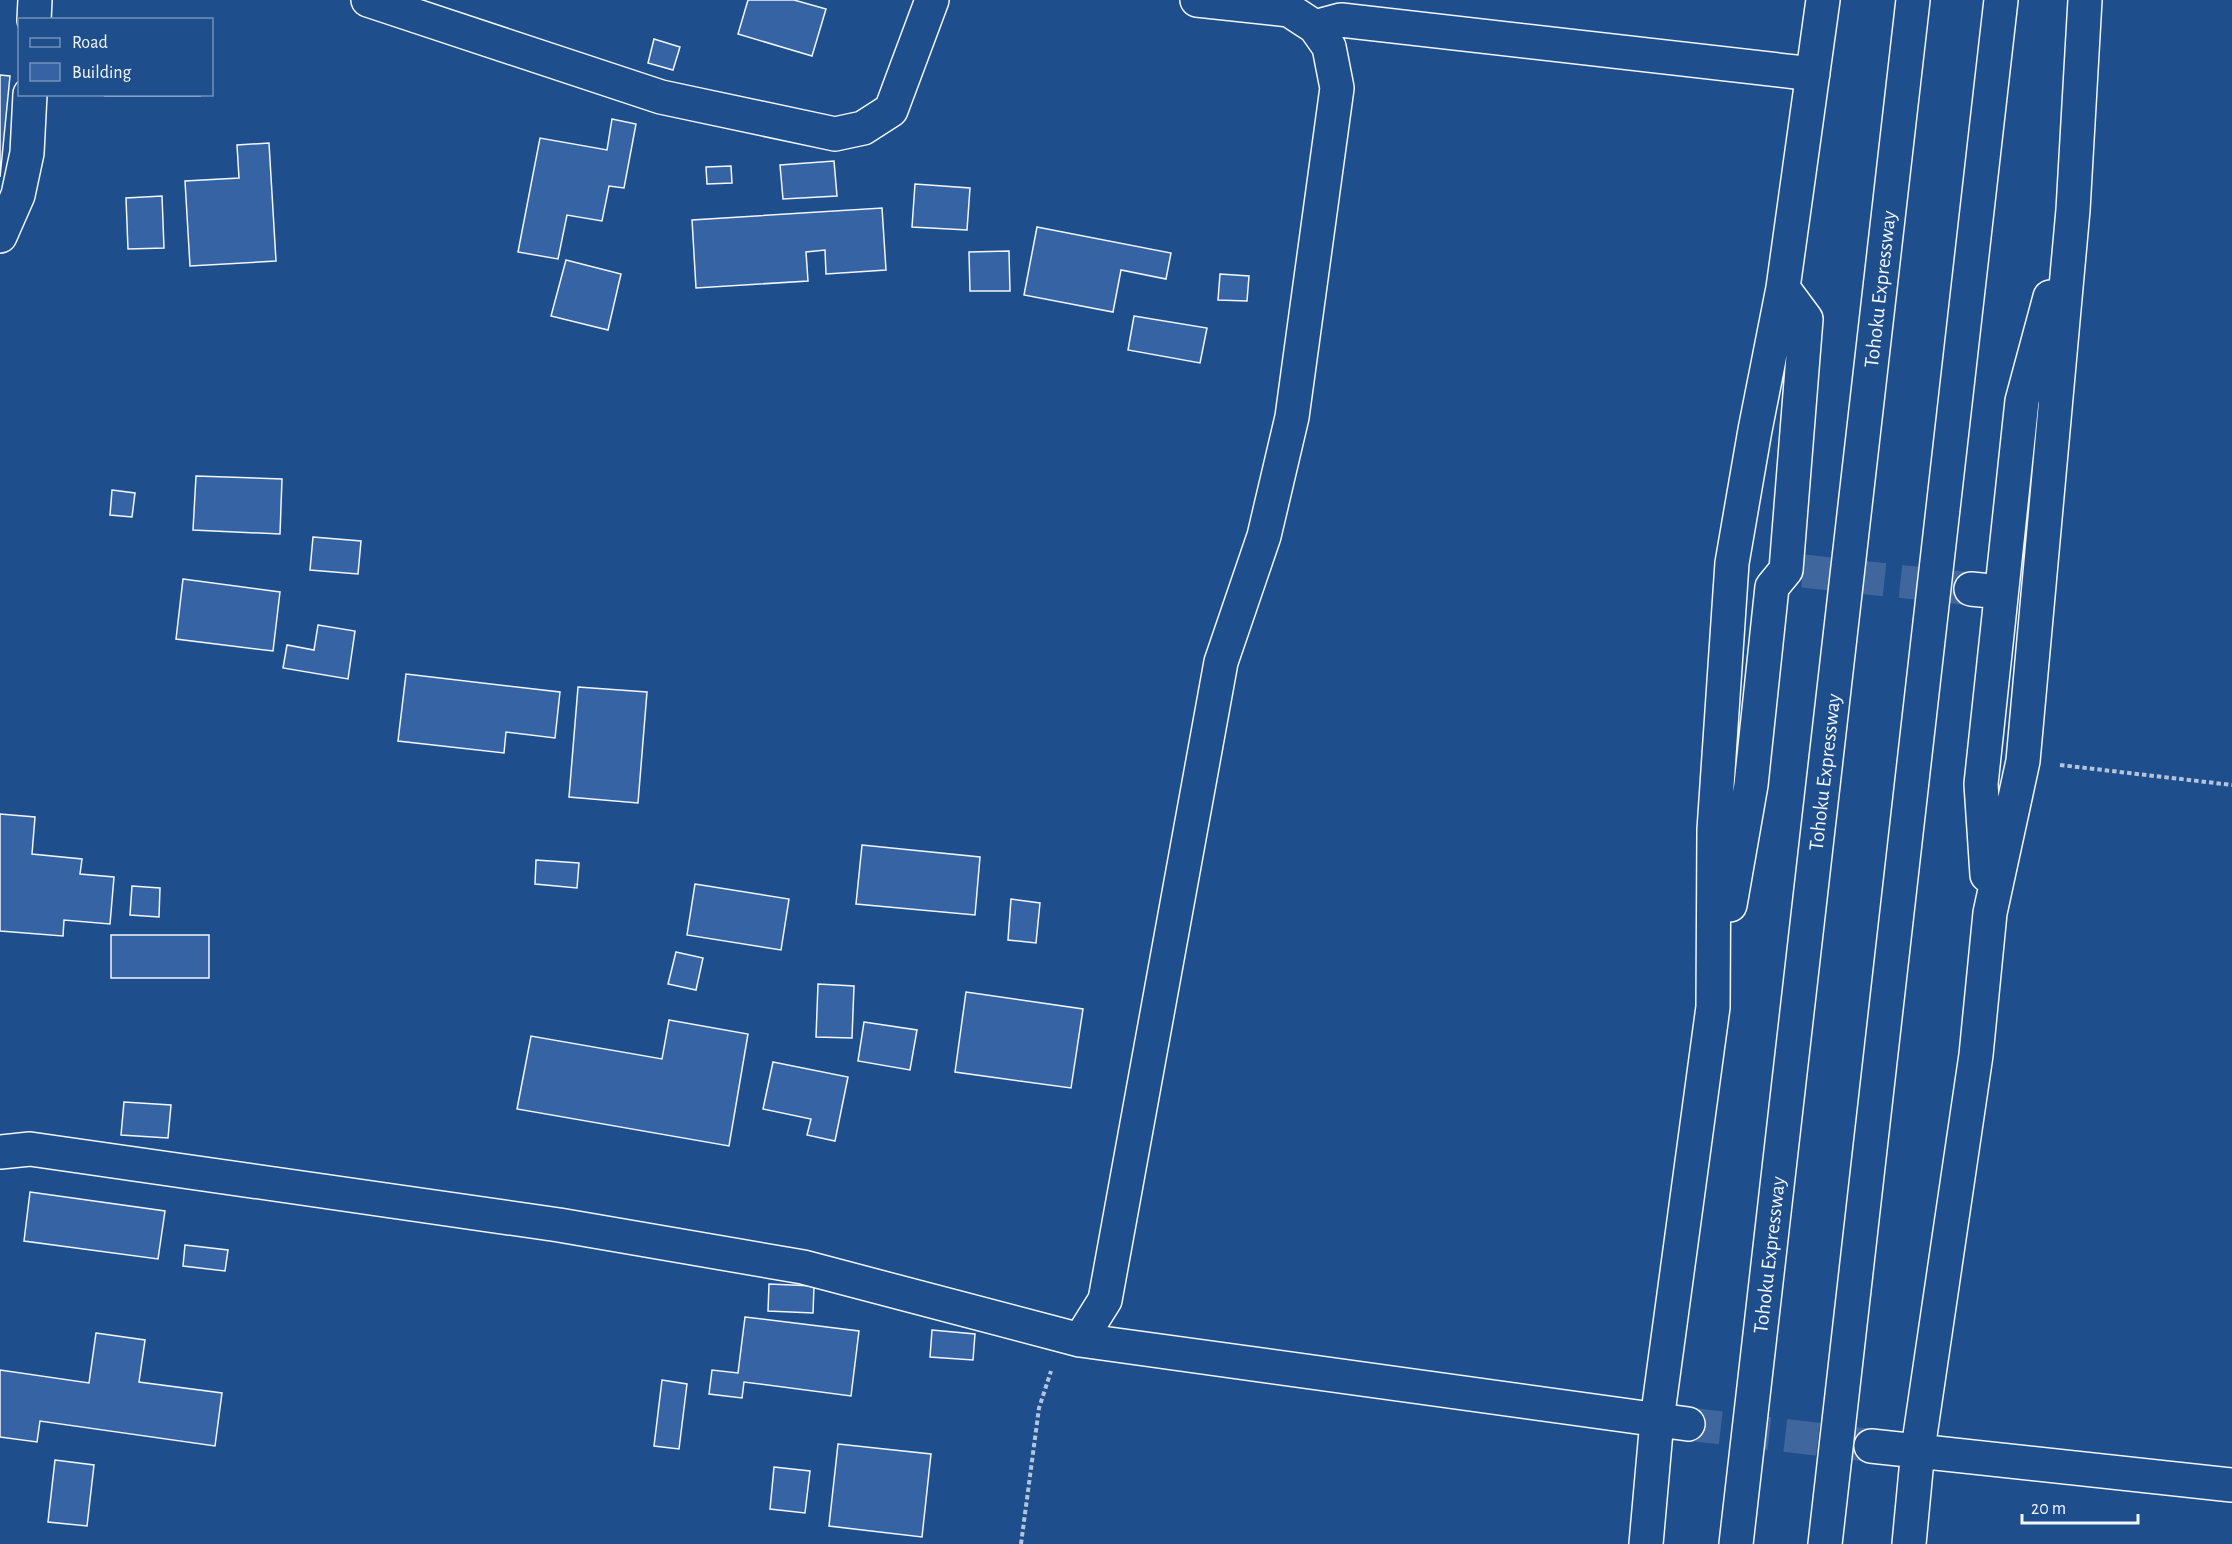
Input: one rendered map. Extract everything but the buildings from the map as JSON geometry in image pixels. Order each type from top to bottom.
[{"type":"main road","points":[[34,18],[35,0]]},
{"type":"main road","points":[[368,0],[661,97],[835,134],[863,129],[891,110],[932,0]]},
{"type":"main road","points":[[1073,1338],[1105,1300],[1221,662],[1264,536],[1292,417],[1337,88],[1329,47],[1315,27],[1289,10],[1197,0]]},
{"type":"main road","points":[[1713,1007],[1714,830],[1732,563],[1755,430],[1784,288],[1823,0]]},
{"type":"main road","name":"Tohoku Expressway","points":[[1736,1544],[1913,0]]},
{"type":"main road","points":[[1825,1544],[2001,0]]},
{"type":"main road","points":[[1910,1544],[1918,1449],[1976,1055],[1990,913],[2023,761],[2073,210],[2085,0]]},
{"type":"main road","points":[[1315,27],[1341,20],[1813,74]]},
{"type":"main road","points":[[0,236],[18,195],[27,153],[30,96]]},
{"type":"main road","points":[[1990,913],[1980,784],[1986,590],[2022,401],[2073,210]]},
{"type":"main road","points":[[1646,1544],[1672,1422],[1713,1007],[1751,785],[1772,587],[1794,571],[1806,319],[1784,288]]},
{"type":"main road","points":[[0,1152],[30,1149],[559,1225],[803,1267],[1073,1338],[1672,1422]]},
{"type":"main road","points":[[1871,1446],[1918,1449],[2232,1485]]},
{"type":"path","points":[[2023,761],[2232,784]]},
{"type":"path","points":[[1021,1544],[1039,1408],[1054,1359],[1073,1338]]},
{"type":"tunnel","points":[[1803,571],[1971,589]]},
{"type":"tunnel","points":[[1688,1424],[1866,1445]]}]
